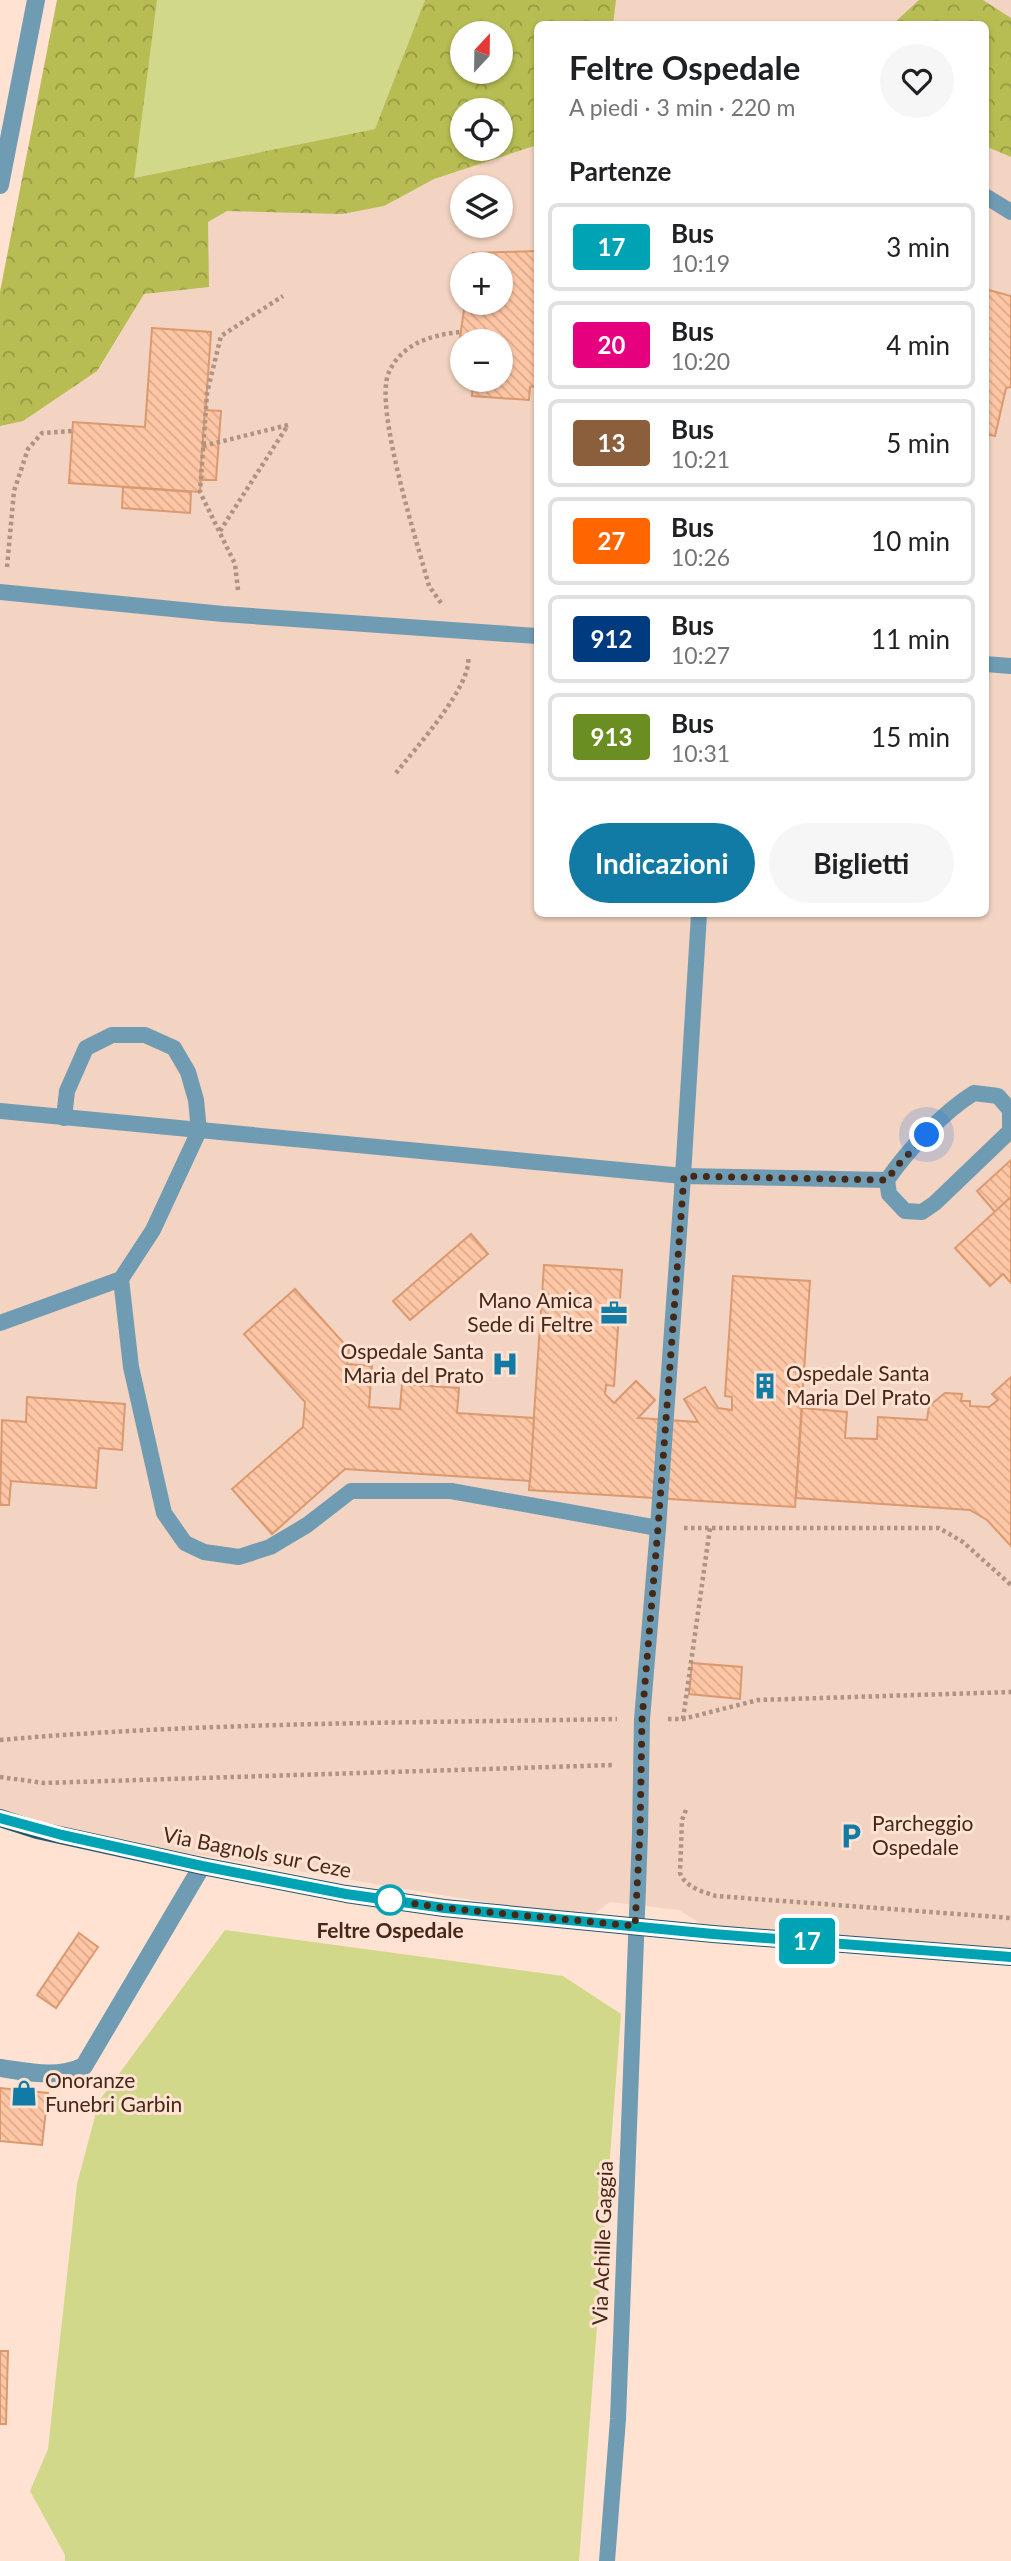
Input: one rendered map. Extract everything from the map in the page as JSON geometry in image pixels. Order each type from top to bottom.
[{"type":"main road","name":"Via Bagnols sur Ceze","points":[[0,1818],[49,1832],[202,1866],[346,1894],[444,1908],[1011,1957]]},
{"type":"street","points":[[0,185],[36,0]]},
{"type":"street","points":[[0,2068],[44,2074],[69,2073],[84,2066],[202,1866]]},
{"type":"lane","points":[[989,198],[1011,212]]},
{"type":"lane","points":[[2,592],[241,615],[534,636]]},
{"type":"lane","points":[[989,664],[1011,666]]},
{"type":"lane","name":"Via Achille Gaggia","points":[[607,2561],[618,2419],[642,1719],[684,1176],[699,917]]},
{"type":"lane","points":[[0,1323],[121,1279],[153,1230],[199,1131],[196,1100],[188,1072],[174,1048],[145,1035],[112,1035],[86,1048],[67,1091],[64,1118]]},
{"type":"lane","points":[[974,1093],[998,1096],[1010,1110],[1010,1132],[922,1212],[905,1211],[889,1194],[887,1180],[897,1166],[958,1103],[974,1093]]},
{"type":"lane","points":[[0,1111],[684,1176],[887,1180]]},
{"type":"lane","points":[[121,1279],[131,1367],[164,1513],[185,1543],[204,1552],[239,1557],[270,1547],[307,1525],[351,1491],[451,1491],[658,1528]]},
{"type":"path","points":[[241,615],[235,564],[200,492],[207,393],[221,336],[283,296]]},
{"type":"path","points":[[396,773],[462,685],[469,662],[462,631],[429,586],[394,456],[384,396],[388,373],[400,355],[433,335],[450,333]]},
{"type":"path","points":[[203,446],[288,425],[219,531]]},
{"type":"path","points":[[2,592],[14,491],[28,449],[42,433],[73,432]]},
{"type":"path","points":[[658,1528],[939,1528],[963,1542],[1011,1585]]},
{"type":"path","points":[[683,1719],[710,1528]]},
{"type":"path","points":[[0,1740],[74,1734],[334,1723],[683,1719],[758,1700],[1011,1692]]},
{"type":"path","points":[[0,1777],[44,1783],[613,1765]]},
{"type":"path","points":[[686,1810],[682,1820],[680,1873],[682,1879],[700,1891],[716,1896],[1011,1918]]},
{"type":"path","points":[[715,1906],[716,1896]]},
{"type":"shaded area","name":"Ospedale Santa Maria del Prato","points":[[57,0],[1011,0],[1011,1958],[716,1933],[679,1910],[610,1902],[587,1919],[50,1830],[0,1814],[0,292]]},
{"type":"green space","points":[[57,0],[157,0],[134,178],[375,129],[425,0],[616,0],[613,21],[534,21],[534,146],[513,153],[513,98],[450,98],[450,161],[489,161],[434,179],[384,206],[342,214],[227,211],[208,222],[209,287],[144,294],[97,371],[23,421],[0,426],[0,292]]},
{"type":"green space","points":[[157,0],[425,0],[375,129],[133,178]]},
{"type":"green space","points":[[919,0],[983,0],[1011,18],[1011,157],[989,148],[989,21],[896,21]]},
{"type":"green space","points":[[225,1930],[563,1976],[621,2014],[579,2561],[65,2561],[65,2555],[30,2491],[48,2449],[77,2184],[99,2101]]},
{"type":"building","points":[[534,251],[534,386],[530,387],[529,400],[472,396],[472,392],[513,392],[513,329],[461,329],[463,315],[513,315],[513,252],[505,252]]},
{"type":"building","points":[[989,290],[1011,296],[1011,387],[1006,388],[995,436],[989,435]]},
{"type":"building","points":[[152,328],[211,332],[200,492],[69,483],[73,422],[145,427]]},
{"type":"building","points":[[205,410],[221,411],[216,480],[200,480]]},
{"type":"building","points":[[123,487],[191,492],[190,513],[122,508]]},
{"type":"building","points":[[1011,1160],[1011,1197],[995,1212],[977,1191]]},
{"type":"building","points":[[1011,1197],[1011,1283],[1003,1274],[990,1286],[955,1248]]},
{"type":"building","points":[[471,1234],[488,1254],[410,1320],[393,1301]]},
{"type":"building","name":"Ospedale Santa Maria Del Prato","points":[[544,1265],[622,1270],[614,1386],[606,1385],[605,1394],[614,1403],[636,1381],[655,1400],[638,1418],[698,1422],[684,1399],[705,1387],[718,1408],[732,1410],[732,1397],[725,1396],[733,1276],[810,1281],[795,1507],[529,1490]]},
{"type":"building","points":[[295,1289],[349,1349],[347,1364],[372,1366],[369,1407],[400,1409],[402,1384],[459,1388],[457,1413],[534,1418],[530,1481],[345,1469],[272,1534],[232,1489],[303,1427],[305,1402],[244,1334]]},
{"type":"building","points":[[1011,1377],[1011,1546],[987,1520],[970,1510],[796,1498],[802,1408],[847,1412],[845,1438],[877,1439],[878,1417],[927,1420],[929,1406],[945,1393],[962,1394],[961,1401],[970,1401],[970,1406],[989,1407],[998,1400],[992,1394]]},
{"type":"building","points":[[27,1397],[125,1404],[122,1450],[99,1448],[96,1488],[11,1481],[9,1505],[0,1505],[2,1420],[26,1422]]},
{"type":"building","points":[[692,1663],[742,1667],[740,1699],[689,1694]]},
{"type":"building","points":[[79,1933],[98,1947],[56,2008],[37,1995]]},
{"type":"building","points":[[0,2088],[48,2093],[42,2145],[0,2141]]},
{"type":"building","points":[[0,2351],[8,2351],[6,2424],[0,2424]]},
{"type":"bus line","name":"17","points":[[0,1818],[112,1847],[202,1866],[346,1894],[444,1908],[713,1934],[1011,1957]]},
{"type":"place","name":"Mano Amica Sede di Feltre","points":[[614,1313]]},
{"type":"place","name":"Ospedale Santa Maria del Prato","points":[[505,1364]]},
{"type":"place","name":"Ospedale Santa Maria Del Prato","points":[[765,1386]]},
{"type":"place","name":"Parcheggio Ospedale","points":[[851,1836]]},
{"type":"place","name":"Feltre Ospedale","points":[[390,1900]]},
{"type":"place","name":"Onoranze Funebri Garbin","points":[[24,2093]]},
{"type":"route","points":[[390,1900],[444,1908],[635,1926],[642,1719],[684,1176],[887,1180],[927,1135]]}]
